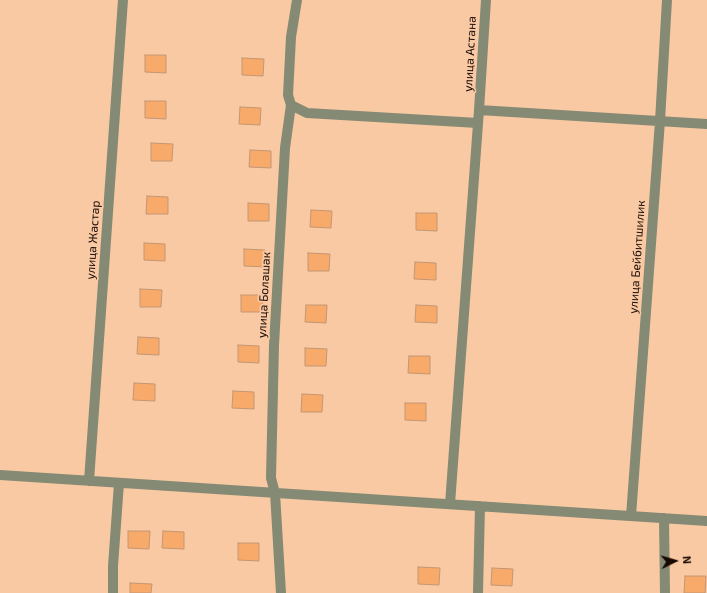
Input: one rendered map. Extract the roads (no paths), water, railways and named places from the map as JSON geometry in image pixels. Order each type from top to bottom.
[{"type":"street","name":"улица Жастар","points":[[88,481],[123,0]]},
{"type":"street","name":"улица Болашак","points":[[281,593],[275,493],[271,478],[274,345],[285,148],[291,105],[288,95],[291,37],[297,0]]},
{"type":"street","name":"улица Астана","points":[[450,504],[480,110],[486,0]]},
{"type":"street","name":"улица Бейбитшилик","points":[[631,516],[660,121],[667,0]]},
{"type":"street","points":[[291,105],[307,113],[478,123]]},
{"type":"street","points":[[480,110],[707,124]]},
{"type":"street","points":[[0,475],[707,521]]},
{"type":"street","points":[[113,593],[113,566],[119,483]]},
{"type":"street","points":[[478,593],[480,506]]},
{"type":"street","points":[[664,518],[665,593]]}]
